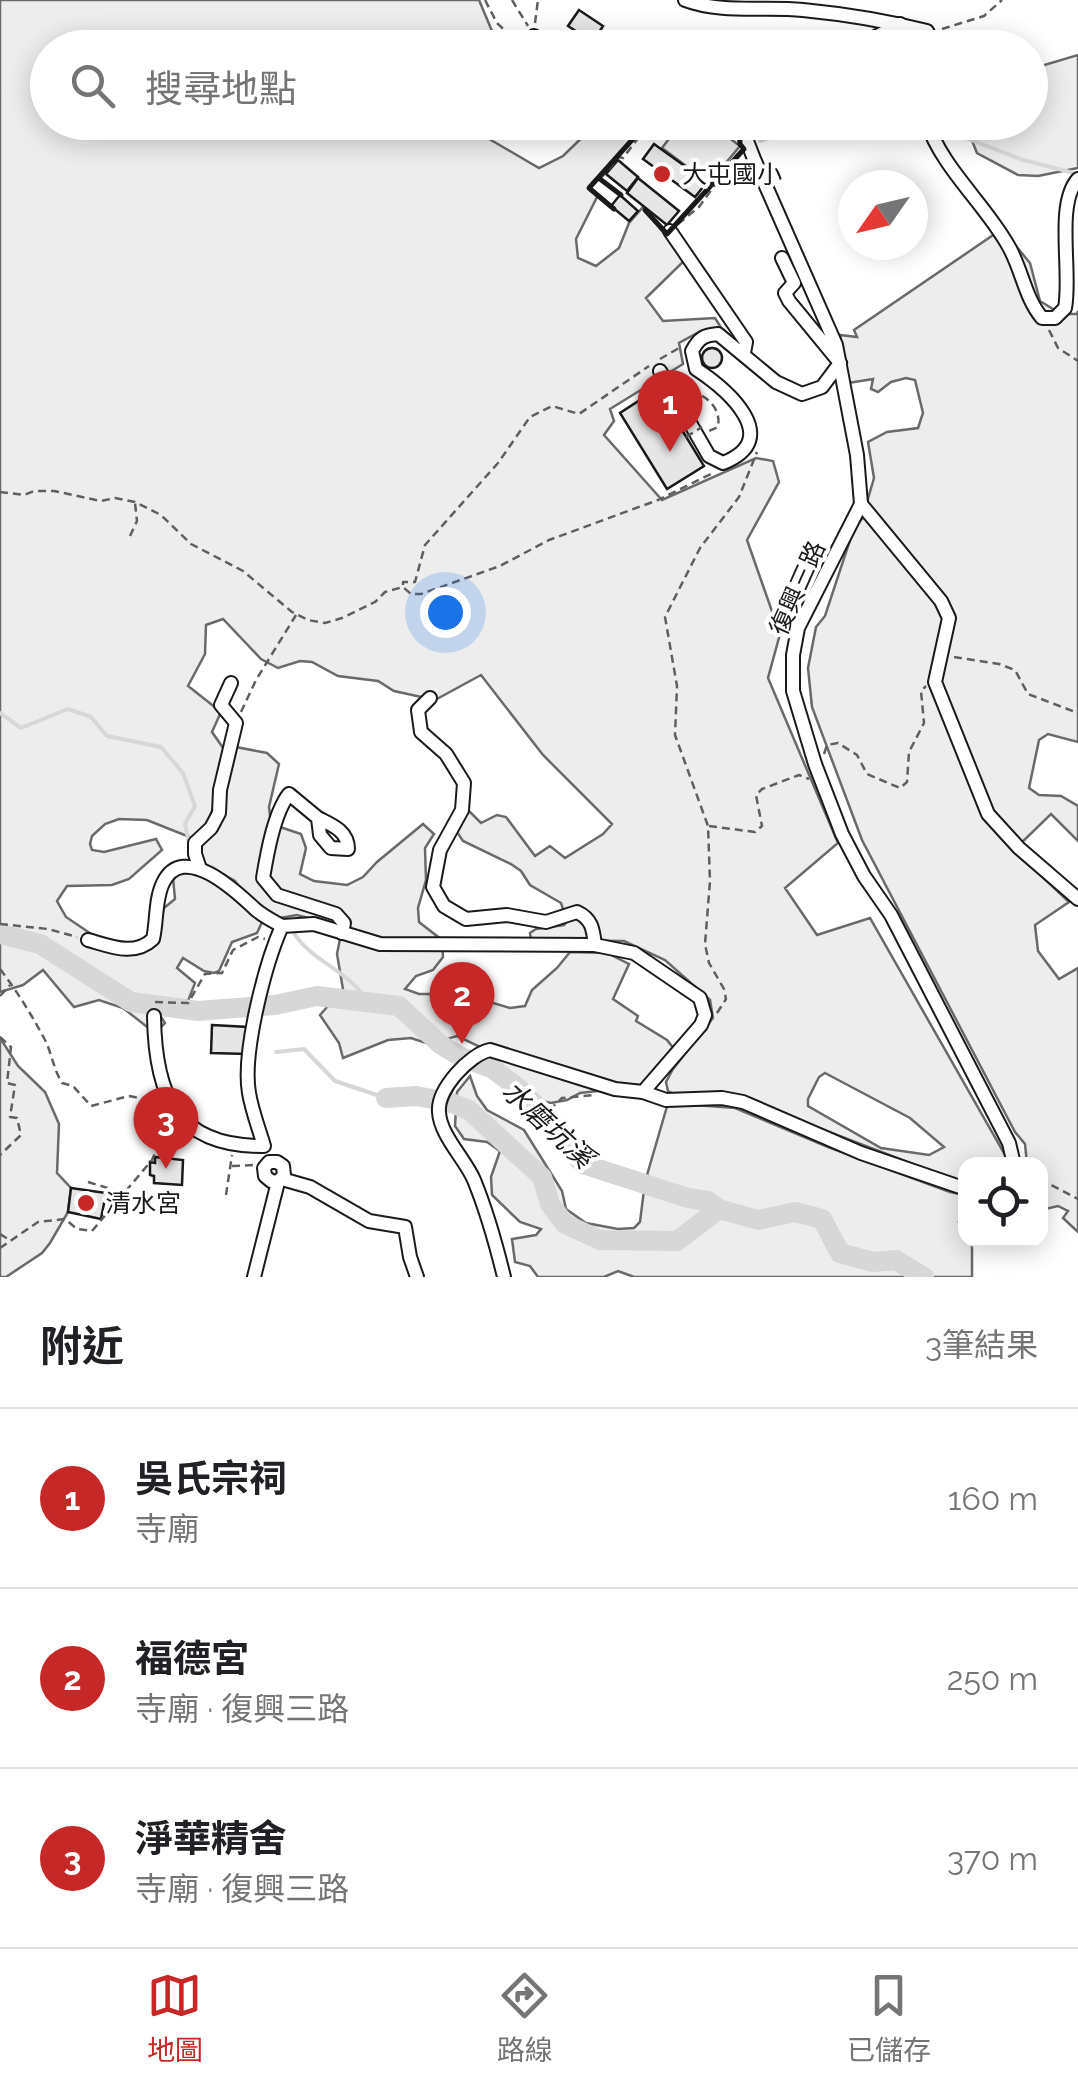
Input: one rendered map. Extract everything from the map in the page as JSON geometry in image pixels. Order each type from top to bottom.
[{"type":"street","points":[[685,0],[710,7],[801,10],[924,30]]},
{"type":"street","points":[[888,30],[900,24]]},
{"type":"street","points":[[934,140],[1008,245],[1032,306],[1042,318],[1055,318],[1065,308],[1066,204],[1078,179]]},
{"type":"street","points":[[747,141],[827,320],[840,363],[857,455],[861,504],[941,602],[949,618],[935,682],[988,814],[1078,899]]},
{"type":"street","points":[[670,231],[746,342],[744,353]]},
{"type":"street","points":[[782,258],[794,283],[784,293],[840,363]]},
{"type":"street","points":[[660,371],[709,456],[722,463],[738,457],[749,445],[751,430],[732,396],[696,368],[692,350],[698,340],[718,334],[776,382],[802,394],[822,387],[840,363]]},
{"type":"street","name":"復興三路","points":[[861,504],[798,628],[792,655],[793,691],[814,764],[842,834],[891,915],[1009,1143],[1012,1157]]},
{"type":"street","points":[[230,683],[221,704],[236,723],[220,790],[220,813],[195,843],[198,864],[282,926],[314,924],[380,944],[595,945],[634,952],[694,992],[705,1015],[701,1025],[643,1092]]},
{"type":"street","points":[[430,698],[418,710],[421,732],[457,767],[465,796],[462,810],[440,850],[433,887],[444,906],[466,919],[507,915],[546,922],[577,912],[586,916],[595,945]]},
{"type":"street","points":[[318,818],[289,794],[268,845],[262,878],[277,895],[336,914],[344,923],[342,933]]},
{"type":"street","points":[[88,940],[120,949],[146,945],[153,939],[164,880],[174,870],[198,864]]},
{"type":"street","points":[[154,1016],[160,1070],[176,1114],[194,1130],[232,1143],[264,1146],[249,1092],[248,1066],[258,1007],[282,926]]},
{"type":"street","points":[[504,1277],[492,1228],[473,1177],[442,1124],[440,1102],[469,1061],[490,1050],[615,1089],[666,1100],[722,1098],[743,1102],[861,1152],[958,1186]]},
{"type":"street","points":[[254,1277],[284,1169],[280,1163],[271,1161],[266,1165]]},
{"type":"street","points":[[280,1180],[310,1187],[368,1221],[406,1227],[415,1276]]},
{"type":"path","points":[[485,0],[504,30]]},
{"type":"path","points":[[512,0],[522,30]]},
{"type":"path","points":[[530,30],[538,0]]},
{"type":"path","points":[[933,30],[984,16],[1002,0]]},
{"type":"path","points":[[600,179],[637,140]]},
{"type":"path","points":[[670,231],[699,207],[747,141]]},
{"type":"path","points":[[1042,318],[1058,348],[1078,360]]},
{"type":"path","points":[[403,587],[403,582],[415,582],[425,545],[498,463],[530,416],[552,406],[579,414],[646,368],[698,340]]},
{"type":"path","points":[[676,420],[693,410],[689,400],[698,394],[708,398],[720,418],[718,427],[709,431],[705,425],[686,436]]},
{"type":"path","points":[[705,1015],[719,1012],[726,999],[708,963],[708,826],[675,736],[676,686],[665,617],[700,548],[731,511],[748,477],[760,438],[758,432],[751,430]]},
{"type":"path","points":[[403,587],[411,594],[420,594],[500,566],[549,540],[658,500],[722,469],[722,463]]},
{"type":"path","points":[[0,492],[24,495],[34,490],[54,491],[101,502],[115,498],[135,502],[160,516],[191,544],[243,570],[296,614],[324,623],[403,587]]},
{"type":"path","points":[[130,536],[137,522],[135,502]]},
{"type":"path","points":[[236,723],[256,680],[296,614]]},
{"type":"path","points":[[942,654],[1014,670],[1028,694],[1078,712]]},
{"type":"path","points":[[814,764],[822,761],[827,746],[838,743],[857,755],[867,774],[900,788],[907,782],[909,752],[924,723],[920,691],[935,682]]},
{"type":"path","points":[[708,826],[755,832],[762,826],[756,795],[762,789],[799,775],[822,782]]},
{"type":"path","points":[[0,924],[48,929],[88,940]]},
{"type":"path","points":[[155,1001],[188,1003],[205,974],[222,973],[233,950],[258,937],[275,944]]},
{"type":"path","points":[[0,970],[18,991],[46,1041],[52,1068],[62,1083],[74,1086],[86,1104],[129,1096],[162,1103]]},
{"type":"path","points":[[0,996],[11,984]]},
{"type":"path","points":[[0,1037],[11,1047],[7,1084],[14,1085],[10,1117],[18,1118],[21,1135],[0,1155]]},
{"type":"path","points":[[540,1120],[562,1098],[594,1095]]},
{"type":"path","points":[[0,1248],[38,1222],[66,1219],[77,1230],[92,1230],[152,1160],[171,1116],[176,1114]]},
{"type":"path","points":[[226,1196],[232,1143]]},
{"type":"path","points":[[230,1166],[266,1165]]},
{"type":"path","points":[[88,1182],[125,1194]]},
{"type":"path","points":[[1048,1183],[1078,1199]]},
{"type":"path","points":[[0,1234],[9,1240]]},
{"type":"shaded area","points":[[0,0],[479,0],[492,30],[30,30],[30,140],[491,140],[539,168],[563,156],[580,140],[632,140],[589,188],[598,195],[576,239],[578,258],[596,266],[619,248],[629,223],[643,207],[685,260],[646,298],[663,321],[715,318],[722,329],[701,331],[679,343],[683,364],[610,409],[614,421],[604,435],[662,500],[756,458],[773,461],[779,482],[747,540],[780,634],[768,678],[838,843],[785,888],[817,935],[870,918],[1005,1157],[958,1157],[958,1181],[777,1112],[668,1091],[666,1082],[673,1069],[713,1018],[710,1000],[665,960],[624,941],[531,940],[530,933],[536,929],[564,925],[567,921],[561,903],[530,885],[511,864],[463,841],[457,832],[467,809],[481,823],[497,815],[506,817],[535,856],[550,846],[565,858],[612,824],[543,755],[481,675],[435,700],[394,691],[378,681],[338,676],[312,662],[300,661],[278,668],[261,659],[223,619],[206,625],[205,654],[188,686],[221,712],[212,732],[226,752],[209,823],[192,838],[147,820],[119,819],[105,824],[92,836],[92,850],[104,852],[156,839],[162,850],[129,879],[112,885],[67,886],[57,901],[66,917],[121,954],[156,942],[164,908],[175,899],[173,878],[178,873],[199,872],[263,920],[257,933],[232,942],[219,971],[214,973],[183,958],[177,968],[195,983],[188,1001],[154,997],[150,1000],[165,1023],[159,1029],[151,1030],[123,1008],[99,1000],[74,1007],[43,970],[23,985],[0,992]],"holes":[[[825,1073],[910,1118],[944,1147],[929,1155],[881,1148],[808,1106],[819,1077]]]},
{"type":"shaded area","points":[[1078,55],[1078,168],[1038,176],[1018,175],[977,153],[972,140],[1048,140],[1048,64]]},
{"type":"shaded area","points":[[668,140],[732,140],[740,146],[709,183],[662,148]]},
{"type":"shaded area","points":[[1002,229],[1030,263],[1040,301],[1061,314],[1078,311],[1078,742],[1048,734],[1039,740],[1029,788],[1039,795],[1061,796],[1078,806],[1078,841],[1051,814],[1014,850],[1069,902],[1035,925],[1038,951],[1059,979],[1078,968],[1078,1232],[1063,1218],[1068,1211],[1058,1206],[1048,1208],[1048,1157],[1026,1157],[1025,1144],[1015,1132],[862,840],[812,707],[808,668],[816,627],[825,616],[874,478],[868,442],[887,432],[918,428],[923,413],[915,380],[891,382],[878,392],[871,389],[873,379],[848,383],[840,335],[857,337],[854,330]]},
{"type":"shaded area","points":[[236,747],[267,753],[279,764],[269,807],[271,824],[301,834],[306,848],[300,874],[314,881],[347,885],[363,877],[423,824],[434,834],[425,848],[426,880],[418,908],[419,922],[442,940],[443,957],[433,970],[416,976],[405,989],[419,994],[480,999],[510,1008],[525,1006],[532,990],[570,952],[607,953],[629,964],[613,999],[674,1049],[642,1086],[580,1093],[551,1103],[512,1095],[482,1059],[487,1050],[457,1036],[429,1044],[411,1038],[388,1040],[343,1058],[339,1043],[320,1015],[343,989],[337,954],[340,939],[329,925],[312,919],[297,915],[274,919],[249,899],[235,881],[203,863],[200,855],[200,843]]},
{"type":"shaded area","points":[[0,1038],[18,1066],[45,1092],[59,1124],[57,1173],[71,1188],[68,1212],[50,1243],[42,1253],[6,1277],[0,1277]]},
{"type":"shaded area","points":[[470,1076],[487,1110],[524,1130],[562,1191],[566,1209],[586,1223],[618,1229],[634,1228],[640,1222],[645,1182],[668,1103],[735,1108],[828,1147],[958,1194],[958,1247],[972,1247],[972,1277],[634,1277],[618,1271],[604,1277],[538,1277],[530,1266],[515,1262],[512,1239],[536,1235],[541,1229],[520,1222],[492,1195],[491,1177],[500,1151],[487,1142],[464,1139],[455,1126],[457,1092]]},
{"type":"building","points":[[579,10],[603,26],[600,30],[574,30],[568,26]]},
{"type":"building","points":[[654,144],[707,182],[695,197],[643,159]]},
{"type":"building","points":[[618,160],[638,177],[627,191],[606,174]]},
{"type":"building","points":[[638,178],[679,211],[667,225],[627,193]]},
{"type":"building","points":[[620,195],[638,211],[629,221],[611,206]]},
{"type":"building","points":[[712,348],[722,358],[712,368],[702,358]]},
{"type":"building","points":[[657,389],[704,466],[667,489],[620,413]]},
{"type":"building","points":[[212,1025],[248,1027],[247,1054],[211,1053]]},
{"type":"building","points":[[155,1157],[183,1160],[182,1185],[154,1183],[150,1162],[155,1163]]},
{"type":"building","name":"清水宮","points":[[71,1188],[106,1193],[101,1219],[68,1212]]},
{"type":"waterway","points":[[971,140],[1020,159],[1078,174]]},
{"type":"waterway","points":[[0,713],[21,728],[68,709],[91,717],[107,736],[161,747],[183,773],[195,806],[185,824],[189,843]]},
{"type":"waterway","points":[[225,876],[241,888]]},
{"type":"waterway","points":[[294,933],[367,1001]]},
{"type":"waterway","name":"水磨坑溪","points":[[0,934],[40,944],[131,1002],[198,1011],[275,1005],[317,996],[399,1006],[440,1044],[493,1069],[518,1088],[558,1127],[583,1164],[758,1220],[795,1212],[822,1219],[840,1253],[873,1262],[896,1260],[924,1277]]},
{"type":"waterway","points":[[276,1052],[304,1049],[335,1081],[386,1098]]},
{"type":"waterway","points":[[386,1098],[416,1096],[469,1110],[542,1177],[550,1204],[565,1224],[600,1240],[677,1241],[719,1209]]},
{"type":"wall","points":[[614,209],[589,188],[632,140]]},
{"type":"wall","points":[[645,210],[667,234],[744,149],[740,140]]},
{"type":"wall","points":[[600,179],[621,195]]},
{"type":"place","name":"大屯國小","points":[[662,174]]},
{"type":"place","name":"吳氏宗祠","points":[[670,452]]},
{"type":"place","name":"福德宮","points":[[462,1044]]},
{"type":"place","name":"淨華精舍","points":[[166,1169]]},
{"type":"place","name":"清水宮","points":[[86,1203]]}]
